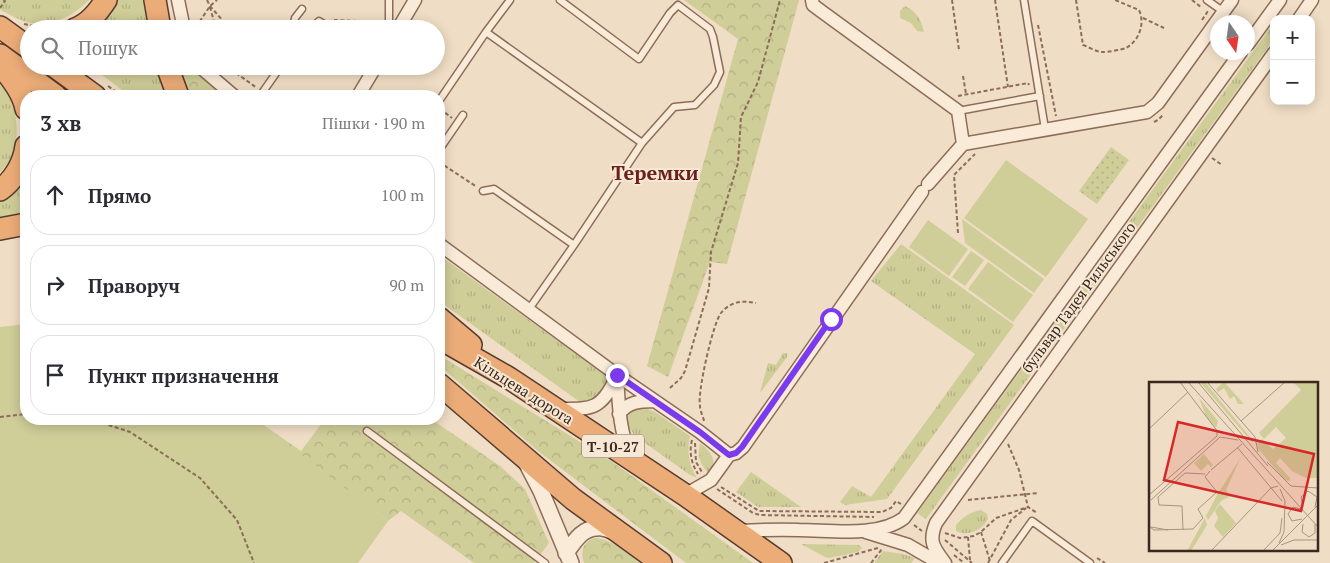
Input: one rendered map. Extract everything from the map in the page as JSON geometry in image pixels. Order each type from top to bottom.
[{"type":"highway","points":[[89,20],[98,12],[106,0]]},
{"type":"highway","points":[[155,0],[158,20]]},
{"type":"highway","points":[[0,27],[20,29]]},
{"type":"highway","points":[[0,27],[20,41]]},
{"type":"highway","points":[[0,55],[20,70]]},
{"type":"highway","points":[[0,64],[12,80],[20,95]]},
{"type":"highway","points":[[27,75],[48,90]]},
{"type":"highway","points":[[66,75],[87,90]]},
{"type":"highway","points":[[171,75],[176,90]]},
{"type":"highway","points":[[0,190],[7,185],[20,163]]},
{"type":"highway","points":[[0,229],[20,225]]},
{"type":"highway","points":[[445,323],[509,378]]},
{"type":"highway","name":"Кільцева дорога","points":[[445,341],[509,378],[632,459],[781,563]]},
{"type":"highway","points":[[445,389],[573,499],[661,563]]},
{"type":"highway","points":[[445,405],[490,427]]},
{"type":"street","points":[[178,0],[182,20]]},
{"type":"street","points":[[397,20],[415,0]]},
{"type":"street","points":[[812,0],[813,5],[820,11],[958,111],[963,144]]},
{"type":"street","points":[[685,495],[709,482],[729,455],[736,453],[742,447],[925,188],[963,144],[1141,114],[1154,107],[1232,0]]},
{"type":"street","points":[[1255,34],[1280,0]]},
{"type":"street","points":[[1302,15],[1312,0]]},
{"type":"street","name":"бульвар Тадея Рильського","points":[[945,563],[932,542],[931,534],[936,523],[1270,59]]},
{"type":"street","name":"бульвар Тадея Рильського","points":[[863,531],[892,526],[904,518],[907,508],[1235,60]]},
{"type":"street","points":[[362,90],[371,75]]},
{"type":"street","points":[[210,76],[227,90]]},
{"type":"street","points":[[445,248],[729,455]]},
{"type":"street","points":[[556,409],[592,407],[602,402],[609,393],[617,375]]},
{"type":"street","points":[[617,375],[619,414],[624,439],[632,459]]},
{"type":"street","points":[[619,414],[623,408],[630,404],[640,401],[654,401]]},
{"type":"street","points":[[524,458],[541,491],[569,558]]},
{"type":"street","points":[[569,558],[577,538],[584,532],[598,528],[620,533]]},
{"type":"street","points":[[737,531],[780,529],[863,531],[908,545],[939,563]]},
{"type":"lane","points":[[388,0],[391,20]]},
{"type":"lane","points":[[445,92],[510,0]]},
{"type":"lane","points":[[529,310],[642,143],[674,107],[695,105],[714,85],[720,72],[710,29],[678,5],[670,13],[639,59],[560,0]]},
{"type":"lane","points":[[1024,0],[1045,130]]},
{"type":"lane","points":[[1207,0],[1224,12]]},
{"type":"lane","points":[[295,20],[302,9]]},
{"type":"lane","points":[[486,32],[642,143]]},
{"type":"lane","points":[[265,90],[275,75]]},
{"type":"lane","points":[[958,111],[1040,96]]},
{"type":"lane","points":[[445,141],[463,115]]},
{"type":"lane","points":[[483,191],[494,189],[574,245]]},
{"type":"lane","points":[[367,431],[545,563]]},
{"type":"lane","points":[[1002,563],[1032,521],[1090,563]]},
{"type":"path","points":[[0,8],[5,1],[2,0]]},
{"type":"path","points":[[207,0],[214,20]]},
{"type":"path","points":[[200,20],[210,6],[217,0]]},
{"type":"path","points":[[670,388],[681,378],[685,370],[708,288],[711,252],[738,163],[741,117],[758,82],[780,0]]},
{"type":"path","points":[[952,0],[960,50]]},
{"type":"path","points":[[995,0],[1008,87]]},
{"type":"path","points":[[1076,0],[1083,44],[1100,52],[1125,48],[1134,41],[1141,31],[1143,18],[1139,10],[1116,0]]},
{"type":"path","points":[[1192,0],[1208,12],[1198,26]]},
{"type":"path","points":[[210,6],[222,20]]},
{"type":"path","points":[[1036,18],[1056,118],[1043,115]]},
{"type":"path","points":[[1143,18],[1164,28]]},
{"type":"path","points":[[239,75],[257,90]]},
{"type":"path","points":[[963,76],[966,95]]},
{"type":"path","points":[[1150,123],[1164,115]]},
{"type":"path","points":[[1203,151],[1222,165]]},
{"type":"path","points":[[958,233],[954,175],[976,153]]},
{"type":"path","points":[[445,166],[483,191]]},
{"type":"path","points":[[756,303],[748,301],[732,304],[718,317],[701,385],[699,405],[705,422],[692,438],[690,455],[694,468],[709,482],[753,514],[827,516]]},
{"type":"path","points":[[0,417],[20,415]]},
{"type":"path","points":[[108,425],[130,432],[200,478],[236,520],[254,563]]},
{"type":"path","points":[[698,431],[695,447],[696,462],[709,482],[753,509],[759,511],[882,512],[887,511],[896,501],[907,508]]},
{"type":"path","points":[[1007,442],[1019,470],[1028,506],[1043,518]]},
{"type":"path","points":[[963,500],[1038,493]]},
{"type":"path","points":[[971,562],[947,542],[940,531],[960,538],[968,537],[981,532],[996,518],[1028,506]]},
{"type":"path","points":[[989,562],[1011,520],[1028,506]]},
{"type":"path","points":[[981,532],[989,562]]},
{"type":"path","points":[[968,537],[971,562]]},
{"type":"path","points":[[824,563],[884,546],[871,563]]},
{"type":"path","points":[[1097,557],[1105,563]]},
{"type":"green space","points":[[0,0],[89,0],[71,15],[59,20],[22,20],[0,9]]},
{"type":"green space","points":[[114,0],[145,0],[149,20],[95,20]]},
{"type":"green space","points":[[684,0],[799,0],[727,264],[710,262],[668,377],[647,366],[738,39]]},
{"type":"green space","points":[[905,6],[918,16],[924,32],[917,31],[911,23],[900,18],[900,11]]},
{"type":"green space","points":[[1270,28],[1270,45],[926,519],[917,513],[1247,60],[1255,60],[1255,49]]},
{"type":"green space","points":[[102,75],[160,75],[164,90],[122,90]]},
{"type":"green space","points":[[183,75],[206,75],[222,90],[188,90]]},
{"type":"green space","points":[[0,85],[15,112],[17,133],[12,154],[8,163],[0,172]]},
{"type":"green space","points":[[1111,147],[1129,160],[1097,204],[1079,191]]},
{"type":"green space","points":[[1006,160],[1088,219],[1046,277],[964,218]]},
{"type":"green space","points":[[20,177],[20,215],[0,219],[0,199]]},
{"type":"green space","points":[[962,219],[1044,279],[1034,293],[965,243]]},
{"type":"green space","points":[[928,220],[968,249],[949,276],[909,247]]},
{"type":"green space","points":[[901,244],[1014,325],[887,499],[845,505],[840,502],[852,486],[871,497],[975,354],[871,281]]},
{"type":"green space","points":[[971,251],[984,260],[965,286],[952,277]]},
{"type":"green space","points":[[445,259],[604,374],[606,379],[605,390],[590,402],[580,402],[445,305]]},
{"type":"green space","points":[[988,262],[1033,295],[1013,322],[968,289]]},
{"type":"green space","points":[[20,325],[20,425],[262,425],[388,521],[358,563],[0,563],[0,327]]},
{"type":"green space","points":[[783,353],[787,353],[787,357],[760,393],[768,363],[776,365]]},
{"type":"green space","points":[[445,359],[611,461],[753,563],[686,563],[538,451],[445,370]]},
{"type":"green space","points":[[645,408],[655,412],[690,436],[689,457],[697,478],[635,436],[625,422],[626,418],[632,412]]},
{"type":"green space","points":[[156,425],[264,425],[301,451],[320,425],[440,425],[500,466],[525,489],[549,543],[534,563],[474,563],[401,511],[388,521],[310,462]]},
{"type":"green space","points":[[700,443],[708,450],[712,457],[713,465],[709,474],[700,460]]},
{"type":"green space","points":[[751,472],[801,507],[758,507],[736,492]]},
{"type":"green space","points":[[981,510],[987,514],[988,519],[979,529],[970,533],[956,531],[956,525],[961,520]]},
{"type":"green space","points":[[594,538],[613,544],[640,563],[584,563],[583,548],[587,542]]},
{"type":"green space","points":[[801,544],[859,545],[862,548],[858,552],[829,558]]},
{"type":"green space","points":[[883,551],[915,558],[911,563],[874,563]]},
{"type":"district","name":"Теремки","points":[[655,172]]},
{"type":"route","points":[[617,375],[700,432],[729,455],[736,453],[742,447],[831,319]]}]
